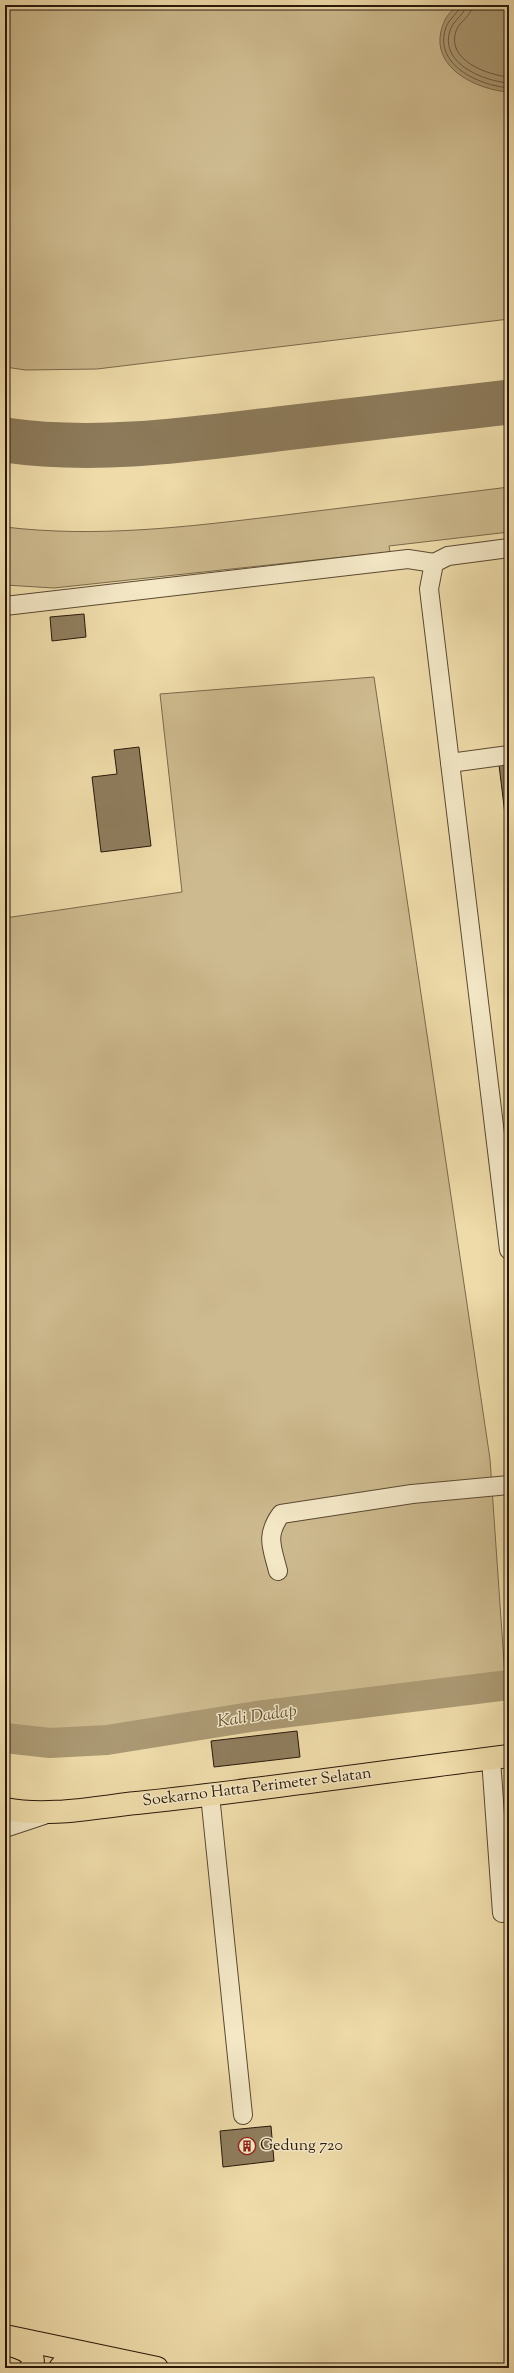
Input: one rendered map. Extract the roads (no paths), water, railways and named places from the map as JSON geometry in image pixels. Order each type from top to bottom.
[{"type":"main road","name":"Soekarno Hatta Perimeter Selatan","points":[[5,1809],[22,1811],[54,1811],[210,1795],[500,1758]]},
{"type":"main road","points":[[5,2336],[157,2368]]},
{"type":"main road","points":[[5,2344],[26,2350],[32,2356],[33,2364],[31,2368]]},
{"type":"main road","points":[[60,2368],[64,2362],[70,2360],[116,2368]]},
{"type":"street","points":[[5,606],[408,560],[434,563],[448,556],[509,548]]},
{"type":"street","points":[[434,563],[429,588],[509,1250]]},
{"type":"street","points":[[450,763],[509,755]]},
{"type":"street","points":[[278,1571],[270,1537],[272,1526],[281,1514],[412,1494],[509,1485]]},
{"type":"street","points":[[500,1758],[502,1913]]},
{"type":"street","points":[[210,1795],[243,2115]]},
{"type":"street","points":[[5,1828],[54,1811]]},
{"type":"water","points":[[460,5],[509,5],[509,92],[484,87],[471,82],[450,66],[443,56],[440,44],[442,27],[445,19],[456,7]]},
{"type":"waterway","name":"Kali Dadap","points":[[5,1738],[50,1743],[107,1740],[257,1716],[509,1685]]},
{"type":"place","name":"Gedung 720","points":[[247,2146]]}]
